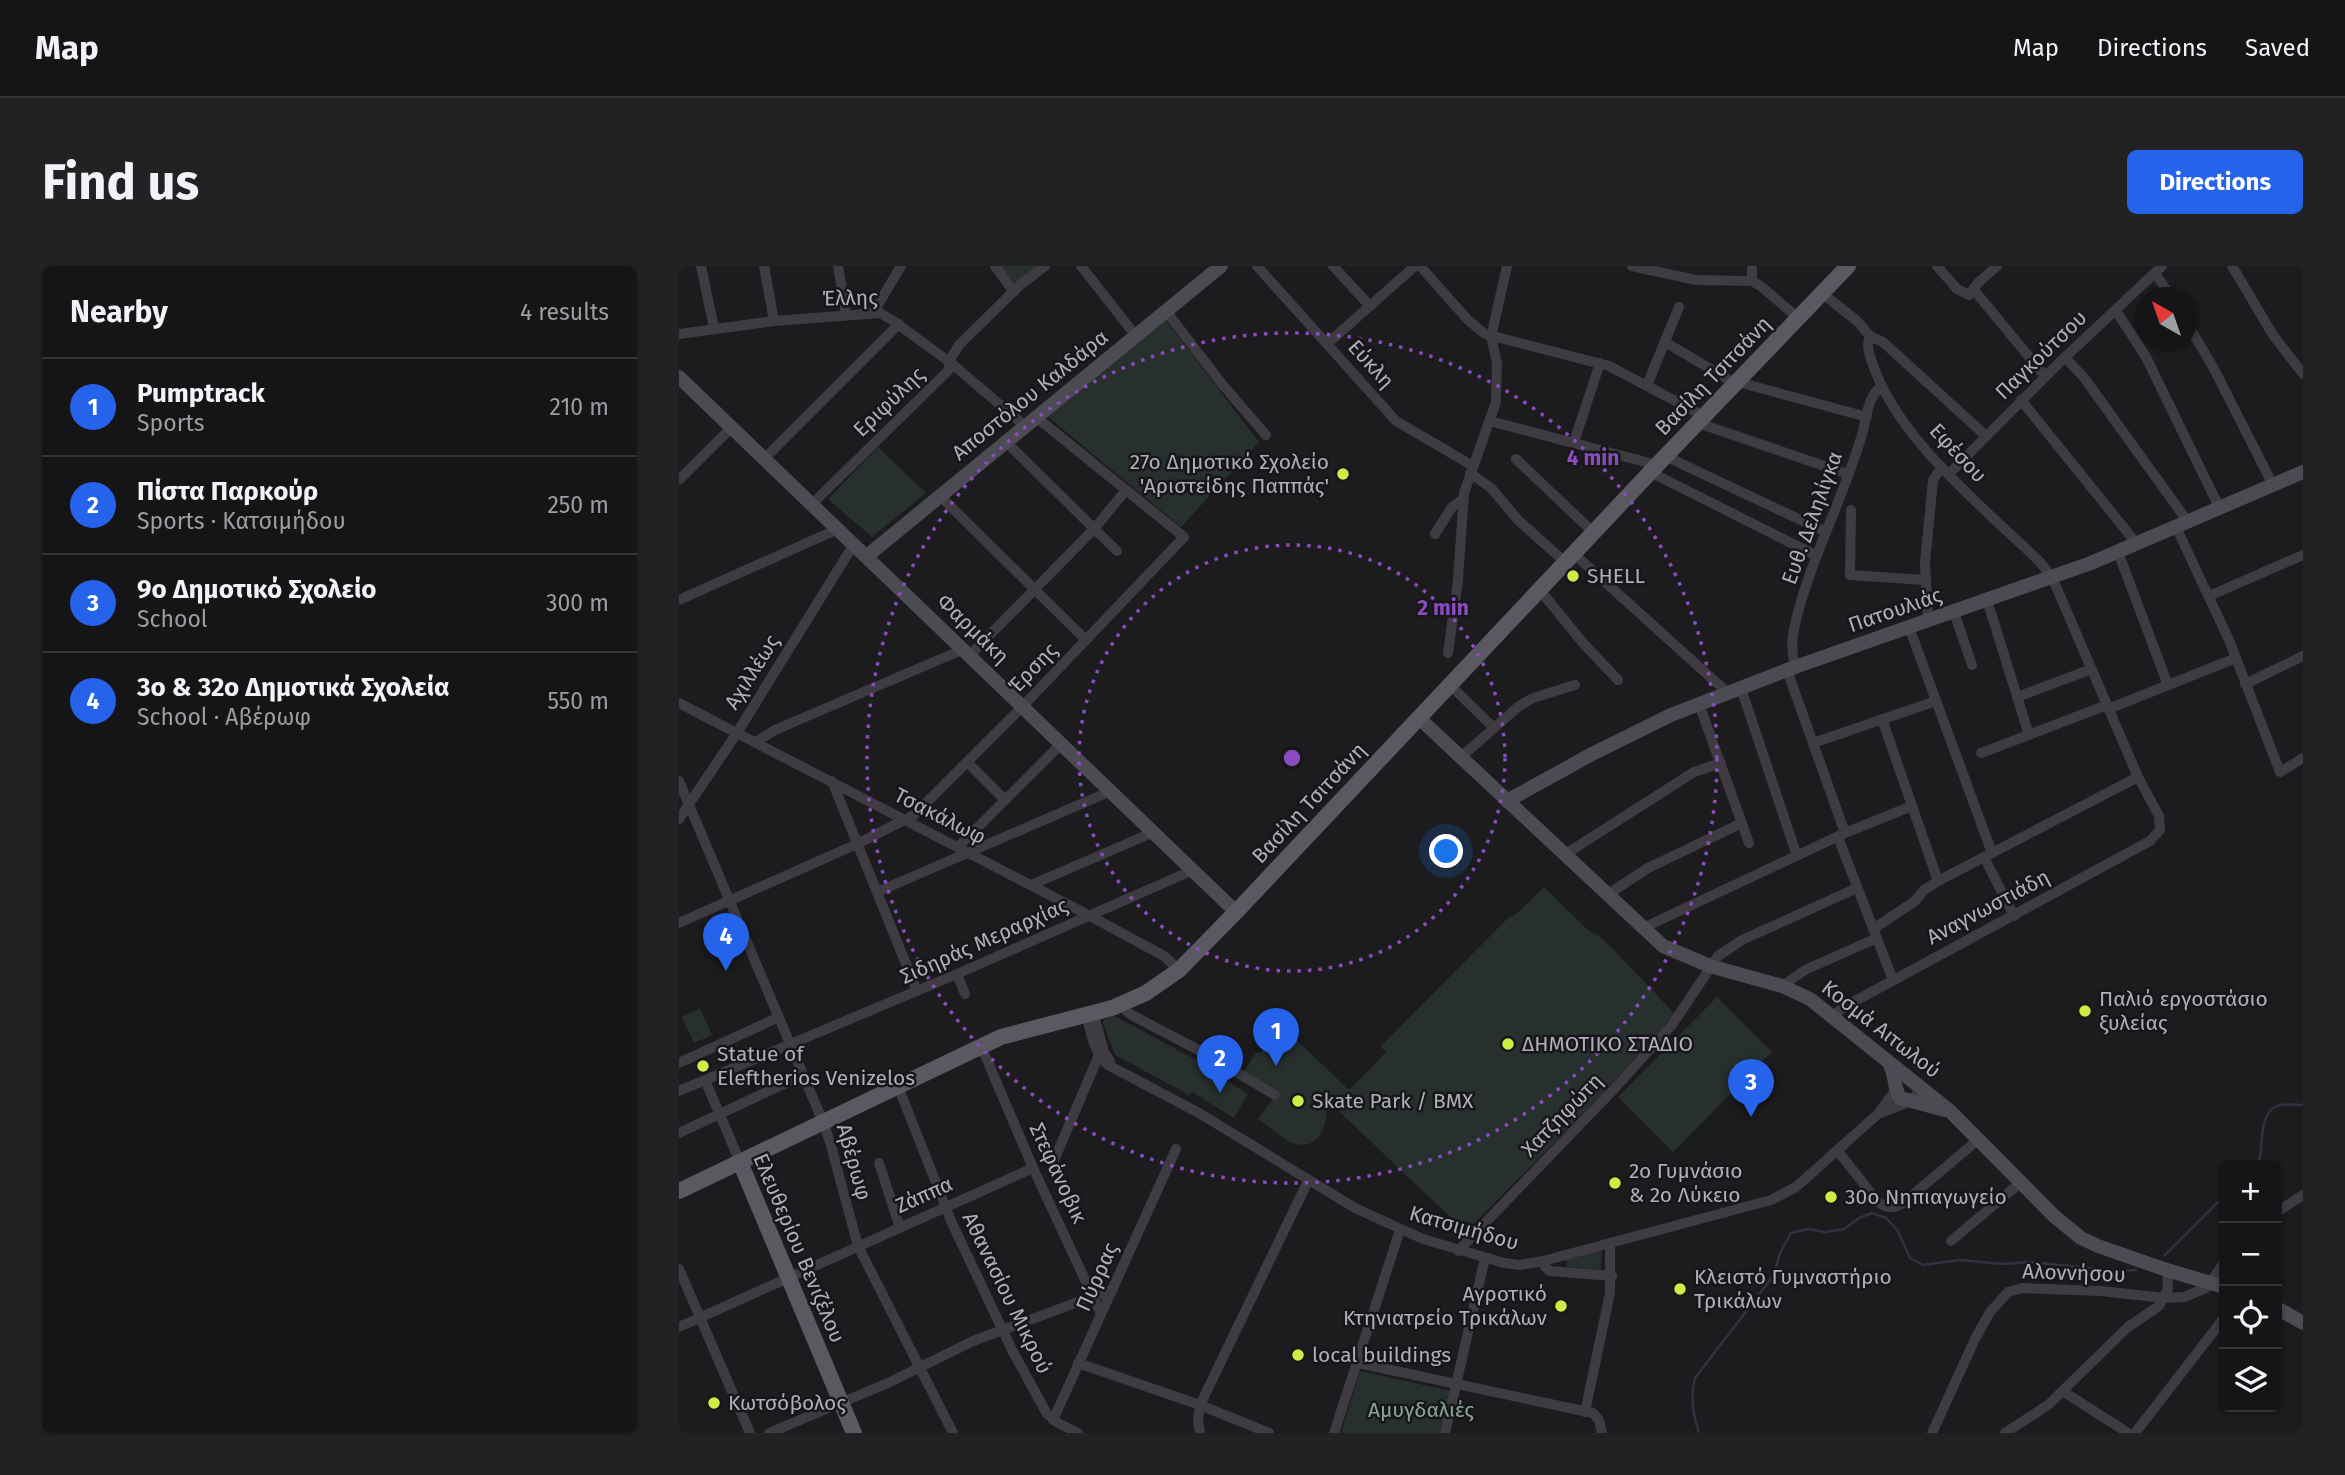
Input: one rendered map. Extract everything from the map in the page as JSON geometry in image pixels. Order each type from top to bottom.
[{"type":"main road","name":"Βασίλη Τσιτσάνη","points":[[679,1191],[981,1046],[1010,1034],[1119,1005],[1160,985],[1179,970],[1848,266]]},
{"type":"main road","name":"Ελευθερίου Βενιζέλου","points":[[740,1162],[854,1433]]},
{"type":"street","points":[[701,266],[714,328]]},
{"type":"street","points":[[764,266],[774,321]]},
{"type":"street","points":[[838,266],[846,314]]},
{"type":"street","points":[[873,313],[901,266]]},
{"type":"street","points":[[995,266],[1014,292]]},
{"type":"street","name":"Εριφύλης","points":[[812,504],[948,371],[951,358],[959,345],[1045,266]]},
{"type":"street","points":[[1081,266],[1136,336]]},
{"type":"street","name":"Αποστόλου Καλδάρα","points":[[867,556],[1220,266]]},
{"type":"street","name":"Εύκλη","points":[[1257,266],[1396,421],[1471,470],[1491,488],[1519,521],[1735,691]]},
{"type":"street","points":[[1333,266],[1370,306]]},
{"type":"street","points":[[1327,344],[1415,266]]},
{"type":"street","points":[[1420,266],[1468,320],[1491,337],[1600,363],[1647,386],[1701,419],[1848,474]]},
{"type":"street","points":[[1448,653],[1458,580],[1463,499],[1496,402],[1496,354],[1491,337],[1507,266]]},
{"type":"street","points":[[1632,266],[1696,280],[1752,281],[1762,286],[1798,318]]},
{"type":"street","points":[[1752,266],[1752,281]]},
{"type":"street","points":[[1937,266],[1957,289],[1971,292],[2045,376]]},
{"type":"street","points":[[1971,292],[1997,266]]},
{"type":"street","points":[[2232,266],[2273,335],[2303,374]]},
{"type":"street","points":[[2158,269],[2167,287]]},
{"type":"street","name":"Παγκούτσου","points":[[1946,471],[1986,436],[2158,269]]},
{"type":"street","points":[[1822,293],[1857,321],[1870,336],[1883,342],[1986,436]]},
{"type":"street","points":[[1647,386],[1679,307]]},
{"type":"street","points":[[1167,311],[1222,384],[1266,435]]},
{"type":"street","points":[[2116,311],[2145,357],[2220,509]]},
{"type":"street","name":"Έλλης","points":[[679,334],[846,314],[873,313],[887,316],[1126,490],[1184,537]]},
{"type":"street","points":[[765,458],[899,324]]},
{"type":"street","name":"Εφέσου","points":[[1870,336],[1869,351],[1881,387],[1899,416],[1946,471],[2039,561],[2052,577],[2138,777],[2159,816],[2159,830]]},
{"type":"street","points":[[1665,342],[1737,383],[1867,417]]},
{"type":"street","points":[[2198,342],[2273,485]]},
{"type":"street","points":[[2065,357],[2085,379],[2182,525],[2280,772],[2303,758]]},
{"type":"street","points":[[1574,442],[1600,363]]},
{"type":"street","name":"Φαρμάκη","points":[[679,377],[1236,912]]},
{"type":"street","name":"Ευθ. Δεληλίγκα","points":[[1881,387],[1873,394],[1793,630],[1791,668],[1857,888],[1893,980]]},
{"type":"street","points":[[2021,400],[2137,544]]},
{"type":"street","points":[[1490,421],[1657,464],[1826,532]]},
{"type":"street","points":[[680,477],[732,427]]},
{"type":"street","points":[[1006,442],[1117,551]]},
{"type":"street","points":[[1516,459],[1594,533]]},
{"type":"street","points":[[1657,464],[1817,556]]},
{"type":"street","points":[[1928,621],[1925,580],[1933,480],[1946,471]]},
{"type":"street","name":"Πατουλιάς","points":[[1507,801],[1622,738],[1699,704],[1791,668],[2052,577],[2118,552],[2273,485],[2301,478]]},
{"type":"street","points":[[756,743],[775,730],[967,652],[1035,589],[1094,528],[1126,490]]},
{"type":"street","points":[[940,496],[1086,640]]},
{"type":"street","points":[[1435,534],[1452,507],[1463,499]]},
{"type":"street","points":[[1851,510],[1850,575],[1925,580]]},
{"type":"street","points":[[679,600],[838,529]]},
{"type":"street","name":"Έρσης","points":[[679,923],[906,820],[1023,706],[1184,537]]},
{"type":"street","name":"Αχιλλέως","points":[[679,819],[737,733],[854,544]]},
{"type":"street","points":[[2118,552],[2168,685]]},
{"type":"street","points":[[2209,596],[2303,555]]},
{"type":"street","points":[[1540,590],[1583,643],[1618,680]]},
{"type":"street","points":[[1987,600],[2029,735]]},
{"type":"street","points":[[1954,612],[1972,665]]},
{"type":"street","points":[[1909,627],[1988,855],[2014,916]]},
{"type":"street","points":[[2245,684],[2303,656]]},
{"type":"street","points":[[1981,753],[2236,658]]},
{"type":"street","points":[[2017,697],[2092,669]]},
{"type":"street","points":[[1450,685],[1493,727]]},
{"type":"street","points":[[1461,757],[1519,705],[1532,698],[1575,685]]},
{"type":"street","points":[[1735,691],[1797,856]]},
{"type":"street","points":[[1813,743],[1936,701]]},
{"type":"street","name":"Τσακάλωφ","points":[[679,703],[1090,916],[1164,956],[1179,970]]},
{"type":"street","points":[[1699,704],[1749,843]]},
{"type":"street","name":"Κοσμά Αιτωλού","points":[[1419,718],[1668,949],[1710,966],[1800,993],[1950,1111],[2066,1227],[2081,1238],[2167,1270],[2218,1284]]},
{"type":"street","points":[[1882,719],[1938,881]]},
{"type":"street","points":[[958,847],[1062,743]]},
{"type":"street","points":[[967,762],[1005,800]]},
{"type":"street","points":[[1564,855],[1694,772],[1721,763]]},
{"type":"street","points":[[1782,986],[1805,970],[1875,933],[1938,881],[2138,777]]},
{"type":"street","name":"Αβέρωφ","points":[[679,781],[823,1122],[858,1247],[953,1433]]},
{"type":"street","points":[[832,781],[918,991]]},
{"type":"street","points":[[877,892],[1111,791]]},
{"type":"street","points":[[1643,928],[1841,835],[1912,806]]},
{"type":"street","points":[[1607,895],[1670,856],[1742,822]]},
{"type":"street","name":"Αναγνωστιάδη","points":[[1832,1017],[1846,1006],[2150,841],[2159,830]]},
{"type":"street","points":[[1031,885],[1154,832]]},
{"type":"street","name":"Σιδηράς Μεραρχίας","points":[[679,1091],[918,991],[1193,870]]},
{"type":"street","name":"Χατζηφώτη","points":[[1458,1251],[1672,1025],[1710,966],[1726,950],[1742,940],[1857,888]]},
{"type":"street","points":[[957,974],[965,994]]},
{"type":"street","points":[[1119,1005],[1275,1095]]},
{"type":"street","points":[[1052,1165],[1089,1078],[1105,1060],[1090,1013]]},
{"type":"street","points":[[679,1063],[779,1017]]},
{"type":"street","name":"Στεφάνοβικ","points":[[981,1046],[1033,1168],[1101,1314]]},
{"type":"street","points":[[1886,1059],[1895,1074],[1900,1098],[1950,1111]]},
{"type":"street","name":"Κατσιμήδου","points":[[1105,1060],[1199,1113],[1355,1208],[1400,1230],[1458,1251],[1511,1265],[1543,1261],[1770,1200],[1796,1187],[1878,1114]]},
{"type":"street","points":[[679,1133],[803,1075]]},
{"type":"street","name":"Ελευθερίου Βενιζέλου","points":[[705,1080],[740,1162]]},
{"type":"street","points":[[1903,1080],[1916,1082],[1918,1095],[1878,1114],[1903,1080]]},
{"type":"street","name":"Αθανασίου Μικρού","points":[[898,1086],[945,1207],[1001,1329],[1043,1408],[1053,1420]]},
{"type":"street","points":[[1837,1150],[1878,1202],[1893,1207],[1903,1203],[1979,1139]]},
{"type":"street","name":"Πύρρας","points":[[1053,1420],[1176,1149]]},
{"type":"street","points":[[879,1163],[899,1228]]},
{"type":"street","name":"Ζάππα","points":[[679,1327],[1033,1168]]},
{"type":"street","points":[[1199,1433],[1201,1405],[1308,1181]]},
{"type":"street","points":[[1951,1241],[2021,1182]]},
{"type":"street","points":[[2282,1209],[2303,1195]]},
{"type":"street","points":[[1334,1433],[1400,1230]]},
{"type":"street","points":[[1585,1412],[1609,1304],[1612,1276],[1610,1243]]},
{"type":"street","points":[[1562,1256],[1562,1272]]},
{"type":"street","points":[[1445,1433],[1485,1258]]},
{"type":"street","points":[[1543,1261],[1548,1269],[1612,1276]]},
{"type":"street","points":[[679,1269],[750,1433]]},
{"type":"street","points":[[2005,1433],[2029,1419],[2064,1392],[2128,1326],[2159,1306],[2168,1289],[2167,1270]]},
{"type":"street","name":"Αλοννήσου","points":[[1932,1433],[1975,1339],[1990,1312],[2008,1292],[2022,1288],[2101,1291],[2165,1298],[2196,1294],[2218,1284]]},
{"type":"street","points":[[769,1433],[842,1403],[1001,1329],[1113,1289]]},
{"type":"street","points":[[2282,1311],[2303,1323]]},
{"type":"street","points":[[2136,1433],[2219,1325]]},
{"type":"street","points":[[1078,1363],[1201,1405],[1269,1433]]},
{"type":"street","points":[[1358,1363],[1585,1412],[1597,1416],[1602,1433]]},
{"type":"street","points":[[2064,1392],[2128,1433]]},
{"type":"street","points":[[1053,1420],[1061,1431],[1078,1433]]},
{"type":"green space","points":[[1000,266],[1038,266],[1013,285]]},
{"type":"green space","points":[[1165,319],[1259,442],[1181,527],[1048,417]]},
{"type":"green space","points":[[878,447],[926,493],[872,537],[828,499]]},
{"type":"green space","points":[[1544,887],[1588,930],[1611,947],[1675,1014],[1602,1094],[1466,1232],[1327,1100],[1326,1117],[1321,1132],[1311,1143],[1304,1145],[1287,1140],[1258,1119],[1275,1096],[1241,1075],[1256,1053],[1264,1049],[1267,1036],[1280,1024],[1349,1090],[1386,1052],[1381,1046],[1508,918],[1515,915]]},
{"type":"green space","points":[[1717,997],[1772,1052],[1673,1152],[1618,1097]]},
{"type":"green space","points":[[700,1008],[712,1035],[694,1043],[682,1017]]},
{"type":"green space","points":[[1115,1016],[1207,1066],[1206,1068],[1248,1094],[1234,1118],[1192,1092],[1189,1095],[1115,1055],[1103,1023],[1105,1019]]},
{"type":"green space","points":[[1602,1250],[1601,1270],[1567,1267],[1567,1259]]},
{"type":"green space","name":"Αμυγδαλιές","points":[[1360,1371],[1451,1391],[1441,1433],[1341,1433]]},
{"type":"waterway","points":[[2259,1160],[2267,1115],[2280,1105],[2303,1105]]},
{"type":"waterway","points":[[2165,1255],[2219,1201]]},
{"type":"waterway","points":[[1699,1433],[1693,1406],[1695,1378],[1774,1275],[1780,1253],[1791,1233],[1809,1229],[1825,1232],[1844,1229],[1859,1218],[1872,1213],[1886,1218],[1898,1231],[1910,1258],[1923,1265],[1960,1260],[2136,1270]]},
{"type":"place","name":"27ο Δημοτικό Σχολείο 'Αριστείδης Παππάς'","points":[[1343,474]]},
{"type":"place","name":"SHELL","points":[[1573,576]]},
{"type":"place","name":"3ο & 32ο Δημοτικά Σχολεία","points":[[726,971]]},
{"type":"place","name":"Παλιό εργοστάσιο ξυλείας","points":[[2085,1011]]},
{"type":"place","name":"ΔΗΜΟΤΙΚΟ ΣΤΑΔΙΟ","points":[[1508,1044]]},
{"type":"place","name":"Statue of Eleftherios Venizelos","points":[[703,1066]]},
{"type":"place","name":"Pumptrack","points":[[1276,1066]]},
{"type":"place","name":"Πίστα Παρκούρ","points":[[1220,1093]]},
{"type":"place","name":"Skate Park / BMX","points":[[1298,1101]]},
{"type":"place","name":"9ο Δημοτικό Σχολείο","points":[[1751,1117]]},
{"type":"place","name":"2ο Γυμνάσιο & 2ο Λύκειο","points":[[1615,1183]]},
{"type":"place","name":"30ο Νηπιαγωγείο","points":[[1831,1197]]},
{"type":"place","name":"Κλειστό Γυμναστήριο Τρικάλων","points":[[1680,1289]]},
{"type":"place","name":"Αγροτικό Κτηνιατρείο Τρικάλων","points":[[1561,1306]]},
{"type":"place","name":"local buildings","points":[[1298,1355]]},
{"type":"place","name":"Κωτσόβολος","points":[[714,1403]]}]
